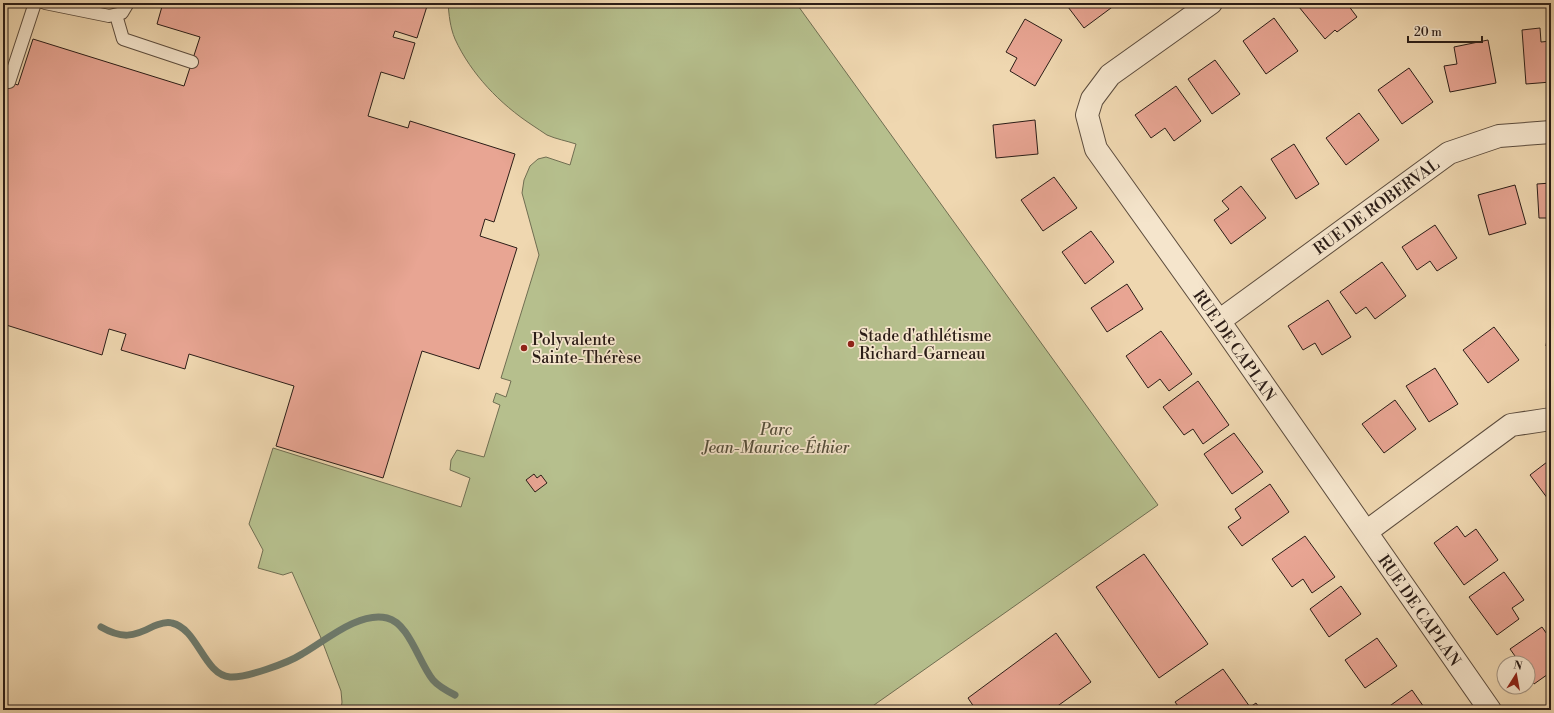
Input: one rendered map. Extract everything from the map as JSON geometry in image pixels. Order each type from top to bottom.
[{"type":"street","name":"RUE DE CAPLAN","points":[[1210,3],[1110,75],[1092,99],[1087,115],[1096,149],[1219,321],[1490,710]]},
{"type":"street","name":"RUE DE ROBERVAL","points":[[1219,321],[1449,153],[1499,136],[1551,132]]},
{"type":"street","points":[[1366,532],[1511,426],[1551,419]]},
{"type":"lane","points":[[9,82],[35,3]]},
{"type":"lane","points":[[45,3],[109,16],[122,13],[128,3]]},
{"type":"lane","points":[[116,15],[123,39],[192,62]]},
{"type":"green space","name":"Parc Jean-Maurice-Éthier","points":[[448,3],[796,3],[1158,505],[867,710],[341,710],[341,691],[321,638],[292,572],[283,575],[258,568],[263,550],[249,524],[273,448],[461,507],[470,478],[450,470],[451,460],[457,450],[484,457],[500,405],[493,402],[496,393],[506,397],[511,381],[501,378],[539,255],[522,193],[524,180],[530,166],[538,159],[546,157],[570,165],[576,144],[547,135],[520,117],[498,98],[478,76],[469,64],[455,39],[449,16]]},
{"type":"building","points":[[163,3],[428,3],[417,38],[395,31],[393,37],[415,43],[404,79],[381,72],[368,116],[408,128],[410,121],[515,154],[494,222],[485,219],[480,236],[517,248],[479,369],[422,351],[383,478],[276,446],[294,386],[189,354],[185,369],[121,350],[126,334],[109,329],[102,355],[3,324],[3,80],[18,85],[33,39],[184,86],[200,37],[157,24]]},
{"type":"building","points":[[1065,3],[1114,3],[1115,5],[1084,28]]},
{"type":"building","points":[[1304,3],[1350,3],[1348,5],[1357,17],[1337,32],[1335,30],[1325,39],[1299,7]]},
{"type":"building","points":[[1274,18],[1298,51],[1266,74],[1243,41]]},
{"type":"building","points":[[1025,19],[1062,40],[1035,86],[1010,71],[1017,58],[1006,52]]},
{"type":"building","points":[[1540,28],[1541,42],[1551,41],[1551,82],[1526,84],[1522,30]]},
{"type":"building","points":[[1488,40],[1496,83],[1450,92],[1444,66],[1457,64],[1454,47]]},
{"type":"building","points":[[1215,60],[1240,94],[1212,114],[1188,79]]},
{"type":"building","points":[[1409,68],[1433,102],[1402,124],[1378,90]]},
{"type":"building","points":[[1176,86],[1201,121],[1174,141],[1165,128],[1151,138],[1135,115]]},
{"type":"building","points":[[1359,113],[1379,140],[1346,165],[1326,138]]},
{"type":"building","points":[[1035,120],[1038,154],[996,158],[993,125]]},
{"type":"building","points":[[1294,144],[1319,184],[1296,199],[1271,159]]},
{"type":"building","points":[[1054,177],[1077,208],[1043,231],[1021,200]]},
{"type":"building","points":[[1551,183],[1551,218],[1539,218],[1537,184]]},
{"type":"building","points":[[1515,185],[1526,224],[1489,235],[1478,195]]},
{"type":"building","points":[[1241,186],[1266,218],[1231,244],[1214,220],[1229,209],[1222,201]]},
{"type":"building","points":[[1435,225],[1457,258],[1437,271],[1430,261],[1417,270],[1402,247]]},
{"type":"building","points":[[1091,231],[1114,262],[1085,284],[1062,252]]},
{"type":"building","points":[[1382,262],[1406,296],[1375,319],[1366,307],[1356,314],[1340,292]]},
{"type":"building","points":[[1127,284],[1143,309],[1107,332],[1091,308]]},
{"type":"building","points":[[1328,300],[1351,337],[1322,355],[1315,343],[1303,350],[1288,326]]},
{"type":"building","points":[[1551,310],[1551,347],[1546,346]]},
{"type":"building","points":[[1494,327],[1519,360],[1488,383],[1463,350]]},
{"type":"building","points":[[1161,331],[1192,374],[1169,391],[1160,379],[1148,388],[1126,356]]},
{"type":"building","points":[[1435,368],[1458,404],[1429,422],[1406,386]]},
{"type":"building","points":[[1198,381],[1229,425],[1203,444],[1193,429],[1184,435],[1163,407]]},
{"type":"building","points":[[1395,400],[1416,429],[1384,453],[1362,424]]},
{"type":"building","points":[[1234,433],[1263,472],[1232,494],[1204,454]]},
{"type":"building","points":[[1551,459],[1551,503],[1530,475]]},
{"type":"building","points":[[534,474],[537,478],[541,475],[547,483],[535,492],[526,480]]},
{"type":"building","points":[[1270,484],[1289,512],[1242,546],[1228,527],[1241,518],[1235,509]]},
{"type":"building","points":[[1457,526],[1465,537],[1476,529],[1498,560],[1464,585],[1434,543]]},
{"type":"building","points":[[1305,536],[1335,577],[1312,593],[1303,579],[1292,587],[1272,559]]},
{"type":"building","points":[[1144,554],[1208,644],[1159,678],[1096,587]]},
{"type":"building","points":[[1504,572],[1524,600],[1512,608],[1519,619],[1497,635],[1469,597]]},
{"type":"building","points":[[1341,586],[1361,614],[1329,637],[1310,609]]},
{"type":"building","points":[[1542,627],[1551,640],[1551,672],[1536,683],[1536,655],[1514,655],[1510,649]]},
{"type":"building","points":[[1056,633],[1091,682],[1052,710],[976,710],[968,698]]},
{"type":"building","points":[[1377,638],[1397,666],[1365,688],[1345,660]]},
{"type":"building","points":[[1223,669],[1250,707],[1256,703],[1261,710],[1181,710],[1175,702]]},
{"type":"building","points":[[1412,690],[1426,710],[1384,710]]},
{"type":"waterway","points":[[101,627],[121,635],[128,635],[163,623],[172,623],[181,627],[188,634],[214,669],[221,674],[230,677],[237,677],[256,673],[296,658],[343,628],[354,623],[376,617],[387,618],[395,621],[408,635],[433,680],[440,687],[455,695]]},
{"type":"place","name":"Stade d'athlétisme Richard-Garneau","points":[[851,344]]},
{"type":"place","name":"Polyvalente Sainte-Thérèse","points":[[524,348]]}]
